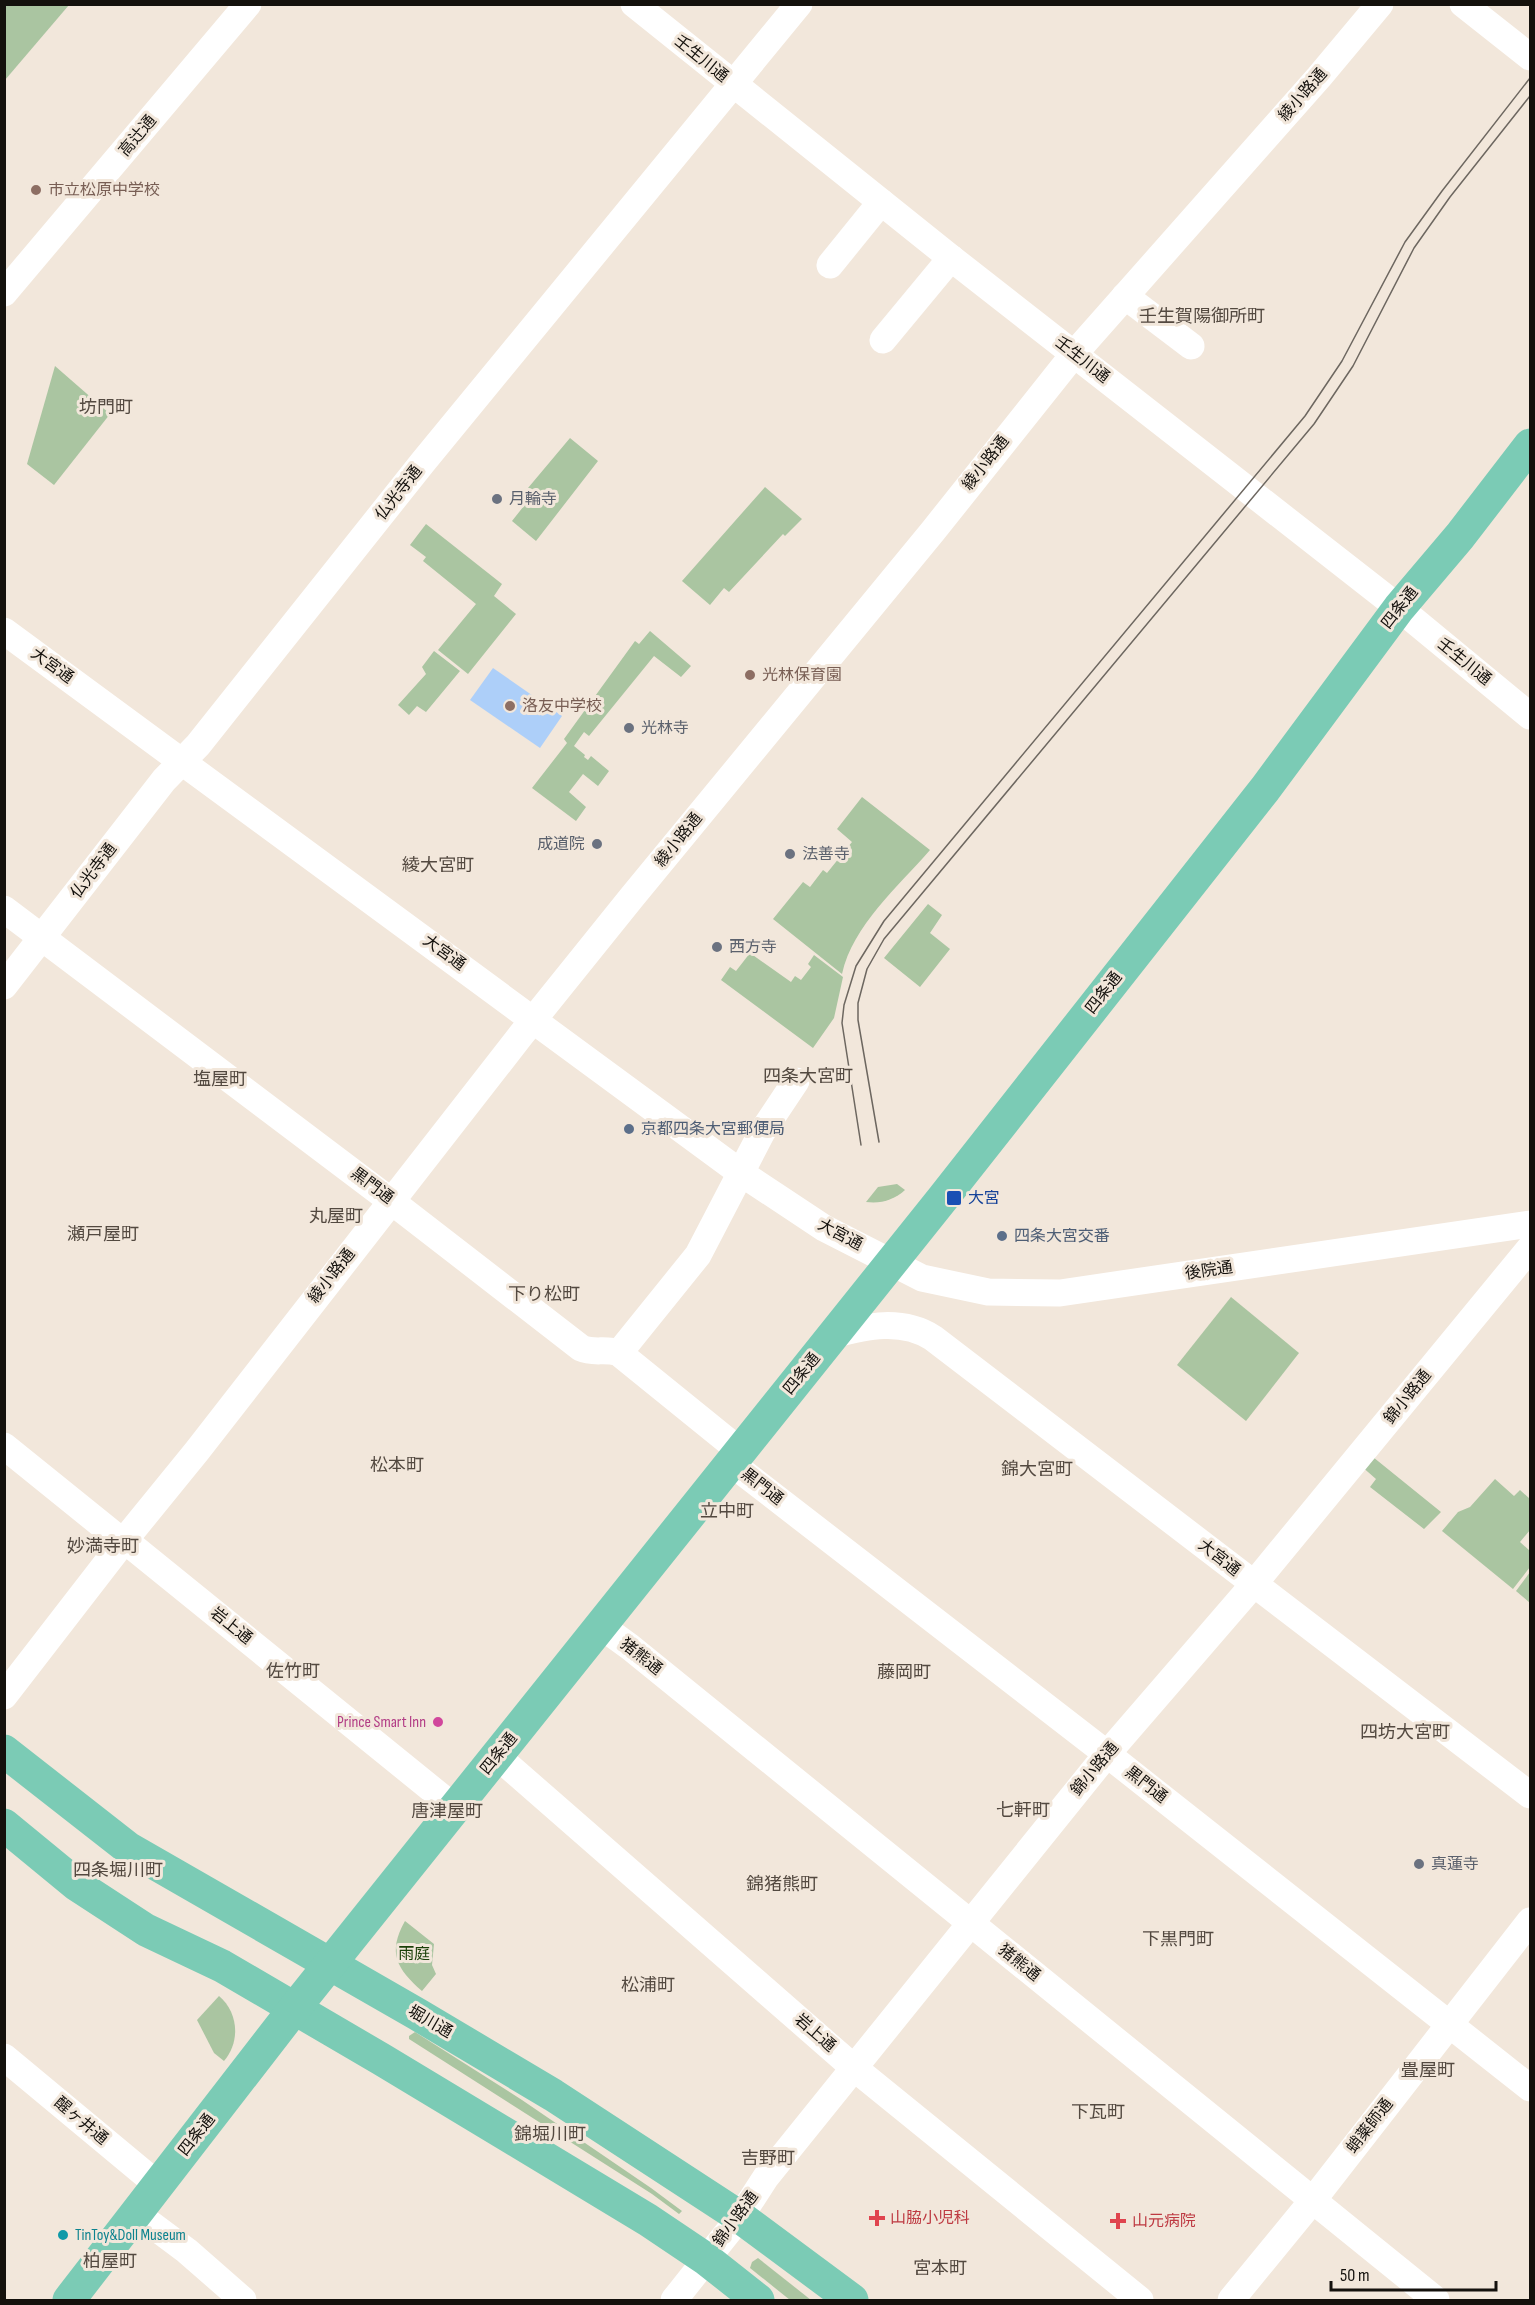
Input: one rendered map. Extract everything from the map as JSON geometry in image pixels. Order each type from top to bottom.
[{"type":"main road","name":"四条通","points":[[69,2301],[294,2009],[892,1262],[1265,789],[1399,608],[1460,536],[1530,445]]},
{"type":"main road","name":"堀川通","points":[[4,1750],[128,1848],[553,2095],[740,2217],[852,2301]]},
{"type":"main road","points":[[4,1825],[77,1885],[146,1930],[222,1966],[628,2208],[706,2259],[758,2301]]},
{"type":"street","name":"高辻通","points":[[4,293],[248,4]]},
{"type":"street","name":"壬生川通","points":[[634,4],[951,258],[1399,608],[1530,716]]},
{"type":"street","name":"仏光寺通","points":[[4,986],[164,780],[198,745],[423,462],[799,4]]},
{"type":"street","name":"綾小路通","points":[[4,1696],[534,1019],[933,531],[1074,354],[1319,77],[1380,4]]},
{"type":"street","points":[[1463,4],[1530,57]]},
{"type":"street","points":[[830,265],[881,202]]},
{"type":"street","points":[[883,340],[951,258]]},
{"type":"street","points":[[1125,296],[1191,346]]},
{"type":"street","name":"大宮通","points":[[4,631],[741,1173],[824,1228],[892,1262]]},
{"type":"street","name":"黒門通","points":[[4,909],[392,1201],[581,1348],[589,1352],[606,1350],[619,1353],[736,1457],[1530,2088]]},
{"type":"street","points":[[619,1353],[698,1255],[762,1132],[796,1081]]},
{"type":"street","name":"後院通","points":[[892,1262],[922,1278],[970,1289],[1013,1294],[1060,1293],[1530,1224]]},
{"type":"street","name":"錦小路通","points":[[674,2301],[740,2217],[766,2177],[853,2067],[1107,1754],[1253,1585],[1530,1248]]},
{"type":"street","name":"大宮通","points":[[833,1335],[879,1325],[899,1326],[928,1335],[1530,1795]]},
{"type":"street","name":"岩上通","points":[[4,1446],[123,1542],[133,1547],[455,1808]]},
{"type":"street","name":"猪熊通","points":[[601,1626],[630,1647],[1436,2301]]},
{"type":"street","name":"岩上通","points":[[497,1756],[853,2067],[1140,2301]]},
{"type":"street","name":"蛸薬師通","points":[[1231,2301],[1530,1921]]},
{"type":"street","name":"醒ヶ井通","points":[[4,2057],[158,2185]]},
{"type":"street","points":[[136,2213],[187,2251],[243,2301]]},
{"type":"green space","points":[[4,5],[69,5],[5,80]]},
{"type":"green space","points":[[55,366],[110,414],[54,485],[27,464]]},
{"type":"green space","points":[[570,438],[598,461],[536,541],[512,521],[531,497],[528,494],[530,491],[528,488]]},
{"type":"green space","points":[[765,487],[802,519],[785,536],[783,534],[729,592],[724,588],[710,605],[682,581]]},
{"type":"green space","points":[[426,524],[502,584],[494,596],[516,614],[468,674],[438,650],[476,604],[423,561],[426,557],[410,545]]},
{"type":"green space","points":[[650,631],[691,666],[681,677],[654,656],[589,736],[584,732],[574,746],[588,760],[591,756],[609,771],[598,786],[583,774],[569,792],[586,807],[576,821],[532,788],[567,743],[564,739],[635,641],[639,644]]},
{"type":"green space","points":[[434,651],[460,671],[426,712],[417,706],[409,715],[398,705],[426,674],[422,667]]},
{"type":"green space","points":[[862,797],[930,850],[866,923],[848,956],[842,974],[773,919],[803,882],[810,887],[823,870],[827,873],[852,842],[837,829]]},
{"type":"green space","points":[[928,904],[942,915],[930,933],[950,949],[920,987],[884,958]]},
{"type":"green space","points":[[750,953],[791,982],[795,976],[801,980],[811,967],[808,964],[814,955],[843,977],[834,1018],[813,1048],[721,980],[730,967],[736,971]]},
{"type":"green space","points":[[897,1184],[905,1190],[882,1202],[866,1202],[878,1187]]},
{"type":"green space","points":[[1231,1297],[1299,1353],[1246,1421],[1177,1365]]},
{"type":"green space","points":[[1368,1453],[1441,1512],[1424,1529],[1370,1487],[1376,1479],[1360,1465]]},
{"type":"green space","points":[[1495,1479],[1514,1496],[1520,1490],[1530,1499],[1530,1530],[1520,1542],[1530,1551],[1530,1567],[1513,1589],[1442,1531],[1458,1512],[1470,1507]]},
{"type":"green space","points":[[1530,1572],[1530,1603],[1516,1591]]},
{"type":"green space","name":"雨庭","points":[[405,1921],[434,1944],[432,1965],[436,1974],[422,1991],[406,1975],[397,1960],[397,1942]]},
{"type":"green space","points":[[219,1996],[230,2010],[235,2027],[233,2045],[224,2061],[214,2053],[197,2020]]},
{"type":"green space","points":[[415,2032],[522,2100],[682,2211],[679,2214],[652,2194],[409,2039],[409,2036]]},
{"type":"green space","points":[[758,2258],[811,2300],[790,2300],[750,2268],[752,2262]]},
{"type":"water","points":[[493,668],[562,716],[540,748],[470,700]]},
{"type":"tram line","points":[[861,1145],[842,1023],[844,1005],[856,966],[884,921],[1305,416],[1342,361],[1405,242],[1530,78]]},
{"type":"tram line","points":[[879,1142],[858,1020],[858,1003],[867,969],[884,939],[1314,424],[1353,366],[1414,248],[1450,197],[1530,96]]},
{"type":"place","name":"市立松原中学校","points":[[36,190]]},
{"type":"place","name":"月輪寺","points":[[497,499]]},
{"type":"place","name":"光林保育園","points":[[750,675]]},
{"type":"place","name":"洛友中学校","points":[[510,706]]},
{"type":"place","name":"光林寺","points":[[629,728]]},
{"type":"place","name":"成道院","points":[[597,844]]},
{"type":"place","name":"法善寺","points":[[790,854]]},
{"type":"place","name":"西方寺","points":[[717,947]]},
{"type":"place","name":"京都四条大宮郵便局","points":[[629,1129]]},
{"type":"place","name":"大宮","points":[[954,1198]]},
{"type":"place","name":"四条大宮交番","points":[[1002,1236]]},
{"type":"place","name":"Prince Smart Inn","points":[[438,1722]]},
{"type":"place","name":"真蓮寺","points":[[1419,1864]]},
{"type":"place","name":"山脇小児科","points":[[877,2218]]},
{"type":"place","name":"山元病院","points":[[1118,2221]]},
{"type":"place","name":"TinToy&Doll Museum","points":[[63,2235]]},
{"type":"district","name":"壬生賀陽御所町","points":[[1202,316]]},
{"type":"district","name":"坊門町","points":[[106,407]]},
{"type":"district","name":"綾大宮町","points":[[438,865]]},
{"type":"district","name":"四条大宮町","points":[[808,1076]]},
{"type":"district","name":"塩屋町","points":[[220,1079]]},
{"type":"district","name":"丸屋町","points":[[336,1216]]},
{"type":"district","name":"瀬戸屋町","points":[[103,1234]]},
{"type":"district","name":"下り松町","points":[[544,1294]]},
{"type":"district","name":"松本町","points":[[397,1465]]},
{"type":"district","name":"錦大宮町","points":[[1037,1469]]},
{"type":"district","name":"立中町","points":[[727,1511]]},
{"type":"district","name":"妙満寺町","points":[[103,1546]]},
{"type":"district","name":"佐竹町","points":[[293,1671]]},
{"type":"district","name":"藤岡町","points":[[904,1672]]},
{"type":"district","name":"四坊大宮町","points":[[1405,1732]]},
{"type":"district","name":"七軒町","points":[[1023,1810]]},
{"type":"district","name":"唐津屋町","points":[[447,1811]]},
{"type":"district","name":"四条堀川町","points":[[118,1870]]},
{"type":"district","name":"錦猪熊町","points":[[782,1884]]},
{"type":"district","name":"下黒門町","points":[[1178,1939]]},
{"type":"district","name":"松浦町","points":[[648,1985]]},
{"type":"district","name":"畳屋町","points":[[1428,2070]]},
{"type":"district","name":"下瓦町","points":[[1098,2112]]},
{"type":"district","name":"錦堀川町","points":[[550,2134]]},
{"type":"district","name":"吉野町","points":[[768,2158]]},
{"type":"district","name":"柏屋町","points":[[110,2261]]},
{"type":"district","name":"宮本町","points":[[940,2268]]}]
